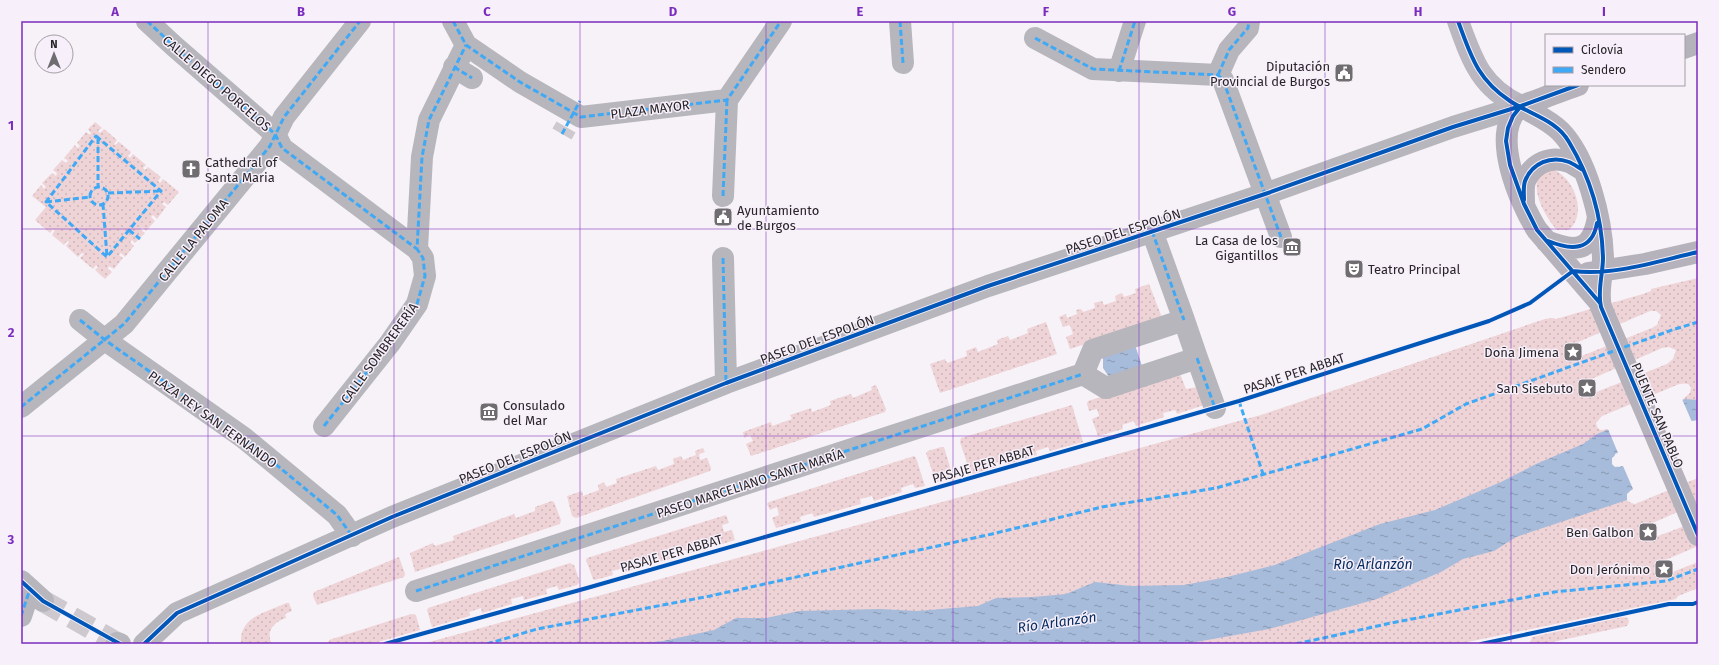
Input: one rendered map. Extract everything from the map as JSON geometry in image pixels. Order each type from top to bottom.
[{"type":"highway","points":[[1685,48],[1698,43]]},
{"type":"highway","points":[[1575,86],[1521,106],[1513,116],[1508,128],[1506,141],[1510,165],[1533,224],[1600,303]]},
{"type":"highway","points":[[1521,106],[1546,120],[1569,140],[1583,170],[1595,201],[1598,217],[1603,271],[1600,303]]},
{"type":"highway","points":[[1524,204],[1525,182],[1532,170],[1541,162],[1554,159],[1570,162],[1583,170]]},
{"type":"highway","points":[[1546,241],[1559,246],[1573,248],[1584,245],[1592,239],[1598,217]]},
{"type":"highway","points":[[1573,271],[1589,273],[1603,271],[1645,264],[1698,252]]},
{"type":"highway","name":"PUENTE SAN PABLO","points":[[1600,303],[1698,535]]},
{"type":"main road","points":[[1458,21],[1476,67],[1484,78],[1500,94],[1511,102],[1521,106]]},
{"type":"street","name":"CALLE DIEGO PORCELOS","points":[[147,21],[275,134],[282,148],[417,249]]},
{"type":"street","name":"CALLE LA PALOMA","points":[[105,340],[124,324],[270,146],[284,117],[360,21]]},
{"type":"street","points":[[453,21],[466,44]]},
{"type":"street","points":[[723,196],[727,100],[781,21]]},
{"type":"street","points":[[900,21],[903,63]]},
{"type":"street","points":[[1119,71],[1135,21]]},
{"type":"street","points":[[1218,75],[1229,50],[1248,28],[1249,21]]},
{"type":"street","points":[[1035,38],[1092,69],[1218,75],[1223,80],[1281,237]]},
{"type":"street","name":"CALLE SOMBRERERÍA","points":[[324,426],[390,343],[417,304],[425,276],[423,258],[417,249],[422,157],[429,120],[463,73],[466,44]]},
{"type":"street","name":"PLAZA MAYOR","points":[[466,44],[520,82],[581,117],[727,100]]},
{"type":"street","name":"PASEO DEL ESPOLÓN","points":[[144,644],[177,613],[392,517],[726,383],[988,286],[1265,194],[1452,127],[1521,106]]},
{"type":"street","name":"PASEO DEL ESPOLÓN","points":[[1152,231],[1184,320]]},
{"type":"street","points":[[723,258],[726,383]]},
{"type":"street","name":"PLAZA REY SAN FERNANDO","points":[[80,320],[105,340],[244,438],[337,515],[352,536]]},
{"type":"street","points":[[1197,358],[1106,388],[1083,374],[1092,350],[1184,320],[1215,408]]},
{"type":"street","points":[[21,407],[105,340]]},
{"type":"street","name":"PASEO MARCELIANO SANTA MARÍA","points":[[416,591],[1083,374]]},
{"type":"street","points":[[21,616],[31,590]]},
{"type":"shaded area","points":[[95,122],[102,128],[98,131],[100,133],[104,129],[117,140],[114,144],[115,145],[119,142],[131,152],[128,156],[130,158],[133,154],[146,165],[143,168],[145,170],[148,167],[161,177],[158,181],[160,183],[163,179],[179,192],[168,205],[164,202],[162,204],[166,207],[157,219],[153,215],[151,217],[155,221],[146,231],[142,227],[141,230],[145,233],[135,243],[132,240],[130,242],[134,246],[125,257],[121,253],[119,255],[123,258],[114,269],[109,266],[108,269],[112,272],[105,279],[95,270],[98,267],[96,265],[93,269],[80,258],[84,254],[82,253],[78,257],[66,246],[69,242],[67,241],[64,245],[52,235],[55,230],[53,229],[50,233],[35,220],[46,207],[32,196],[41,185],[44,189],[46,187],[42,183],[52,173],[56,176],[57,173],[53,170],[62,160],[66,163],[68,161],[64,158],[75,145],[78,148],[80,146],[77,143],[86,132],[90,135],[91,133],[88,129]]},
{"type":"shaded area","points":[[1552,169],[1560,173],[1567,180],[1576,196],[1578,205],[1577,214],[1575,223],[1569,230],[1557,230],[1540,204],[1537,188],[1539,174]]},
{"type":"shaded area","points":[[1698,278],[1698,420],[1691,421],[1682,400],[1690,393],[1690,386],[1688,384],[1679,384],[1602,416],[1596,423],[1600,430],[1608,429],[1615,455],[1612,464],[1619,467],[1623,466],[1630,491],[1627,500],[1631,503],[1635,504],[1698,478],[1698,503],[1648,525],[1642,532],[1644,537],[1650,539],[1698,521],[1698,546],[1658,564],[1657,568],[1659,573],[1665,575],[1698,562],[1698,588],[1678,596],[1676,599],[1458,644],[422,644],[1261,415],[1545,319],[1556,319],[1643,294],[1651,291],[1651,289]],"holes":[[[1650,311],[1656,311],[1661,315],[1657,325],[1652,328],[1574,359],[1567,355],[1567,349],[1569,346]],[[1669,347],[1676,350],[1673,359],[1667,364],[1589,395],[1582,392],[1581,386],[1587,381],[1662,348]]]},
{"type":"shaded area","points":[[1149,284],[1161,315],[1159,320],[1070,349],[1066,337],[1073,334],[1070,325],[1063,327],[1059,317],[1066,314],[1067,318],[1077,314],[1076,310],[1081,309],[1083,312],[1095,308],[1094,303],[1102,301],[1104,305],[1116,301],[1115,296],[1122,293],[1124,297],[1136,293],[1135,289]]},
{"type":"shaded area","points":[[1046,322],[1057,354],[940,393],[930,364],[945,359],[947,363],[967,356],[966,351],[976,347],[978,352],[998,344],[997,340],[1008,336],[1010,340],[1028,333],[1027,329]]},
{"type":"shaded area","points":[[1176,373],[1180,374],[1186,389],[1197,387],[1204,405],[1177,414],[1175,410],[1163,413],[1164,417],[1136,426],[1134,421],[1122,425],[1123,429],[1098,436],[1092,419],[1099,416],[1097,409],[1089,411],[1087,404],[1088,401]]},
{"type":"shaded area","points":[[876,385],[886,409],[885,412],[751,456],[746,444],[753,441],[750,435],[744,438],[743,432],[771,422],[772,426],[792,419],[790,415],[811,408],[812,412],[831,405],[830,401],[851,394],[853,398],[872,390],[871,387]]},
{"type":"shaded area","points":[[1072,405],[1083,442],[1050,451],[1048,447],[1036,451],[1037,455],[1008,464],[1007,459],[995,463],[996,467],[973,474],[970,472],[960,442],[961,438]]},
{"type":"shaded area","points":[[944,447],[953,477],[936,482],[926,453]]},
{"type":"shaded area","points":[[703,448],[705,452],[699,454],[700,460],[707,458],[711,468],[710,471],[576,518],[572,516],[567,496],[582,491],[583,496],[599,490],[598,485],[604,482],[606,487],[617,483],[616,479],[656,466],[658,470],[674,464],[673,459],[681,456],[683,460],[696,455],[695,451]]},
{"type":"shaded area","points":[[914,456],[925,486],[915,488],[913,484],[901,488],[902,492],[874,501],[872,496],[860,499],[861,504],[814,517],[812,513],[800,517],[801,521],[776,528],[772,518],[779,515],[777,507],[770,510],[767,504],[769,502]]},
{"type":"shaded area","points":[[552,501],[554,502],[561,520],[560,524],[415,572],[410,553],[433,543],[435,546],[454,540],[453,536],[514,514],[516,518],[535,511],[535,507]]},
{"type":"shaded area","points":[[726,515],[729,523],[722,525],[724,532],[732,530],[735,540],[719,545],[717,540],[707,544],[708,548],[687,554],[686,550],[669,555],[670,559],[659,562],[657,558],[639,563],[641,567],[625,572],[623,568],[612,571],[613,575],[595,580],[593,579],[586,560],[587,558]]},
{"type":"shaded area","points":[[399,557],[405,574],[404,577],[317,605],[313,596],[314,592]]},
{"type":"shaded area","points":[[570,563],[574,565],[580,582],[577,585],[559,590],[557,586],[546,589],[547,594],[524,600],[523,596],[511,599],[512,604],[482,613],[481,608],[469,612],[470,616],[432,627],[427,610],[428,608]]},
{"type":"shaded area","points":[[289,603],[292,611],[285,614],[286,618],[274,625],[270,631],[270,639],[272,644],[241,644],[244,627],[249,621],[262,613]]},
{"type":"shaded area","points":[[411,614],[416,615],[420,630],[371,644],[328,644],[329,640]]},
{"type":"shaded area","points":[[1622,617],[1628,618],[1629,622],[1627,626],[1543,644],[1530,644],[1532,637]]},
{"type":"water","points":[[1135,345],[1142,366],[1109,377],[1103,368],[1103,356]]},
{"type":"water","name":"Río Arlanzón","points":[[1685,399],[1698,400],[1698,420],[1691,421],[1615,454],[1612,464],[1619,467],[1698,436],[1698,461],[1630,491],[1627,494],[1627,500],[1516,537],[1494,551],[1463,559],[1441,572],[1377,599],[1269,629],[1185,644],[633,644],[663,641],[714,630],[736,618],[766,618],[799,611],[880,609],[917,611],[978,606],[996,598],[1066,594],[1095,582],[1131,586],[1184,585],[1227,577],[1275,565],[1380,524],[1435,510],[1501,482],[1536,464],[1583,444],[1597,434]]},
{"type":"pier","points":[[1685,397],[1682,399],[1692,422],[1698,422],[1616,456],[1614,461],[1616,465],[1619,465],[1698,434],[1698,463],[1631,492],[1628,502],[1627,494],[1633,489],[1623,466],[1615,467],[1612,464],[1612,458],[1618,453],[1608,429],[1600,430]]},
{"type":"tunnel","points":[[562,134],[566,127]]},
{"type":"tunnel","points":[[43,601],[117,643]]},
{"type":"marked path","points":[[147,21],[275,134],[282,148],[417,249]]},
{"type":"marked path","points":[[21,407],[124,324],[270,146],[284,117],[360,21]]},
{"type":"marked path","points":[[453,21],[466,45],[520,82],[581,117],[727,100],[781,21]]},
{"type":"marked path","points":[[900,21],[903,63]]},
{"type":"marked path","points":[[1119,71],[1135,21]]},
{"type":"marked path","points":[[1218,75],[1229,50],[1248,28],[1249,21]]},
{"type":"marked path","points":[[1035,38],[1093,69],[1218,75],[1223,80],[1281,237]]},
{"type":"marked path","points":[[324,426],[390,343],[417,304],[425,276],[423,258],[417,249],[422,157],[429,120],[466,45]]},
{"type":"marked path","points":[[454,67],[472,78]]},
{"type":"marked path","points":[[723,196],[727,100]]},
{"type":"marked path","points":[[562,134],[580,101]]},
{"type":"marked path","points":[[96,136],[161,191],[107,257],[46,202],[96,136]]},
{"type":"marked path","points":[[98,138],[98,187]]},
{"type":"marked path","points":[[99,187],[105,190],[108,196],[105,202],[99,205],[93,202],[90,196],[93,190],[99,187]]},
{"type":"marked path","points":[[108,193],[161,191]]},
{"type":"marked path","points":[[46,202],[90,197]]},
{"type":"marked path","points":[[103,204],[107,257]]},
{"type":"marked path","points":[[129,230],[140,239]]},
{"type":"marked path","points":[[1152,231],[1184,320]]},
{"type":"marked path","points":[[723,258],[726,383]]},
{"type":"marked path","points":[[80,320],[105,340],[244,438],[337,515],[352,536]]},
{"type":"marked path","points":[[487,644],[537,629],[710,596],[992,534],[1102,507],[1216,488],[1422,429],[1466,404],[1698,322]]},
{"type":"marked path","points":[[1197,358],[1215,408]]},
{"type":"marked path","points":[[416,591],[1083,374]]},
{"type":"marked path","points":[[1239,401],[1263,474]]},
{"type":"marked path","points":[[1296,644],[1391,623],[1554,592],[1666,581],[1698,569]]},
{"type":"marked path","points":[[21,616],[30,589]]},
{"type":"cycle path","points":[[1458,21],[1471,56],[1482,75],[1499,93],[1510,101],[1542,118],[1564,134],[1583,169],[1594,198],[1602,243],[1603,264],[1600,289],[1601,307],[1698,535]]},
{"type":"cycle path","points":[[144,644],[177,613],[392,517],[726,383],[988,286],[1265,194],[1453,127],[1521,106],[1575,86]]},
{"type":"cycle path","points":[[1521,106],[1513,116],[1508,128],[1506,141],[1510,165],[1524,204],[1537,230],[1600,303]]},
{"type":"cycle path","points":[[1524,200],[1525,181],[1532,169],[1537,165],[1556,159],[1571,163],[1583,170]]},
{"type":"cycle path","points":[[1548,241],[1572,247],[1585,244],[1590,239],[1597,223]]},
{"type":"cycle path","points":[[1573,271],[1589,272],[1620,270],[1698,252]]},
{"type":"cycle path","name":"PASAJE PER ABBAT","points":[[385,644],[587,588],[1239,401],[1489,321],[1530,303],[1573,271]]},
{"type":"cycle path","points":[[21,581],[43,601],[120,644]]},
{"type":"cycle path","points":[[1481,644],[1669,604],[1693,604],[1698,602]]},
{"type":"place","name":"Diputación Provincial de Burgos","points":[[1344,73]]},
{"type":"place","name":"Cathedral of Santa Maria","points":[[191,169]]},
{"type":"place","name":"Ayuntamiento de Burgos","points":[[723,217]]},
{"type":"place","name":"La Casa de los Gigantillos","points":[[1292,247]]},
{"type":"place","name":"Teatro Principal","points":[[1354,269]]},
{"type":"place","name":"Doña Jimena","points":[[1573,352]]},
{"type":"place","name":"San Sisebuto","points":[[1587,388]]},
{"type":"place","name":"Consulado del Mar","points":[[489,412]]},
{"type":"place","name":"Ben Galbon","points":[[1648,532]]},
{"type":"place","name":"Don Jerónimo","points":[[1664,569]]}]
